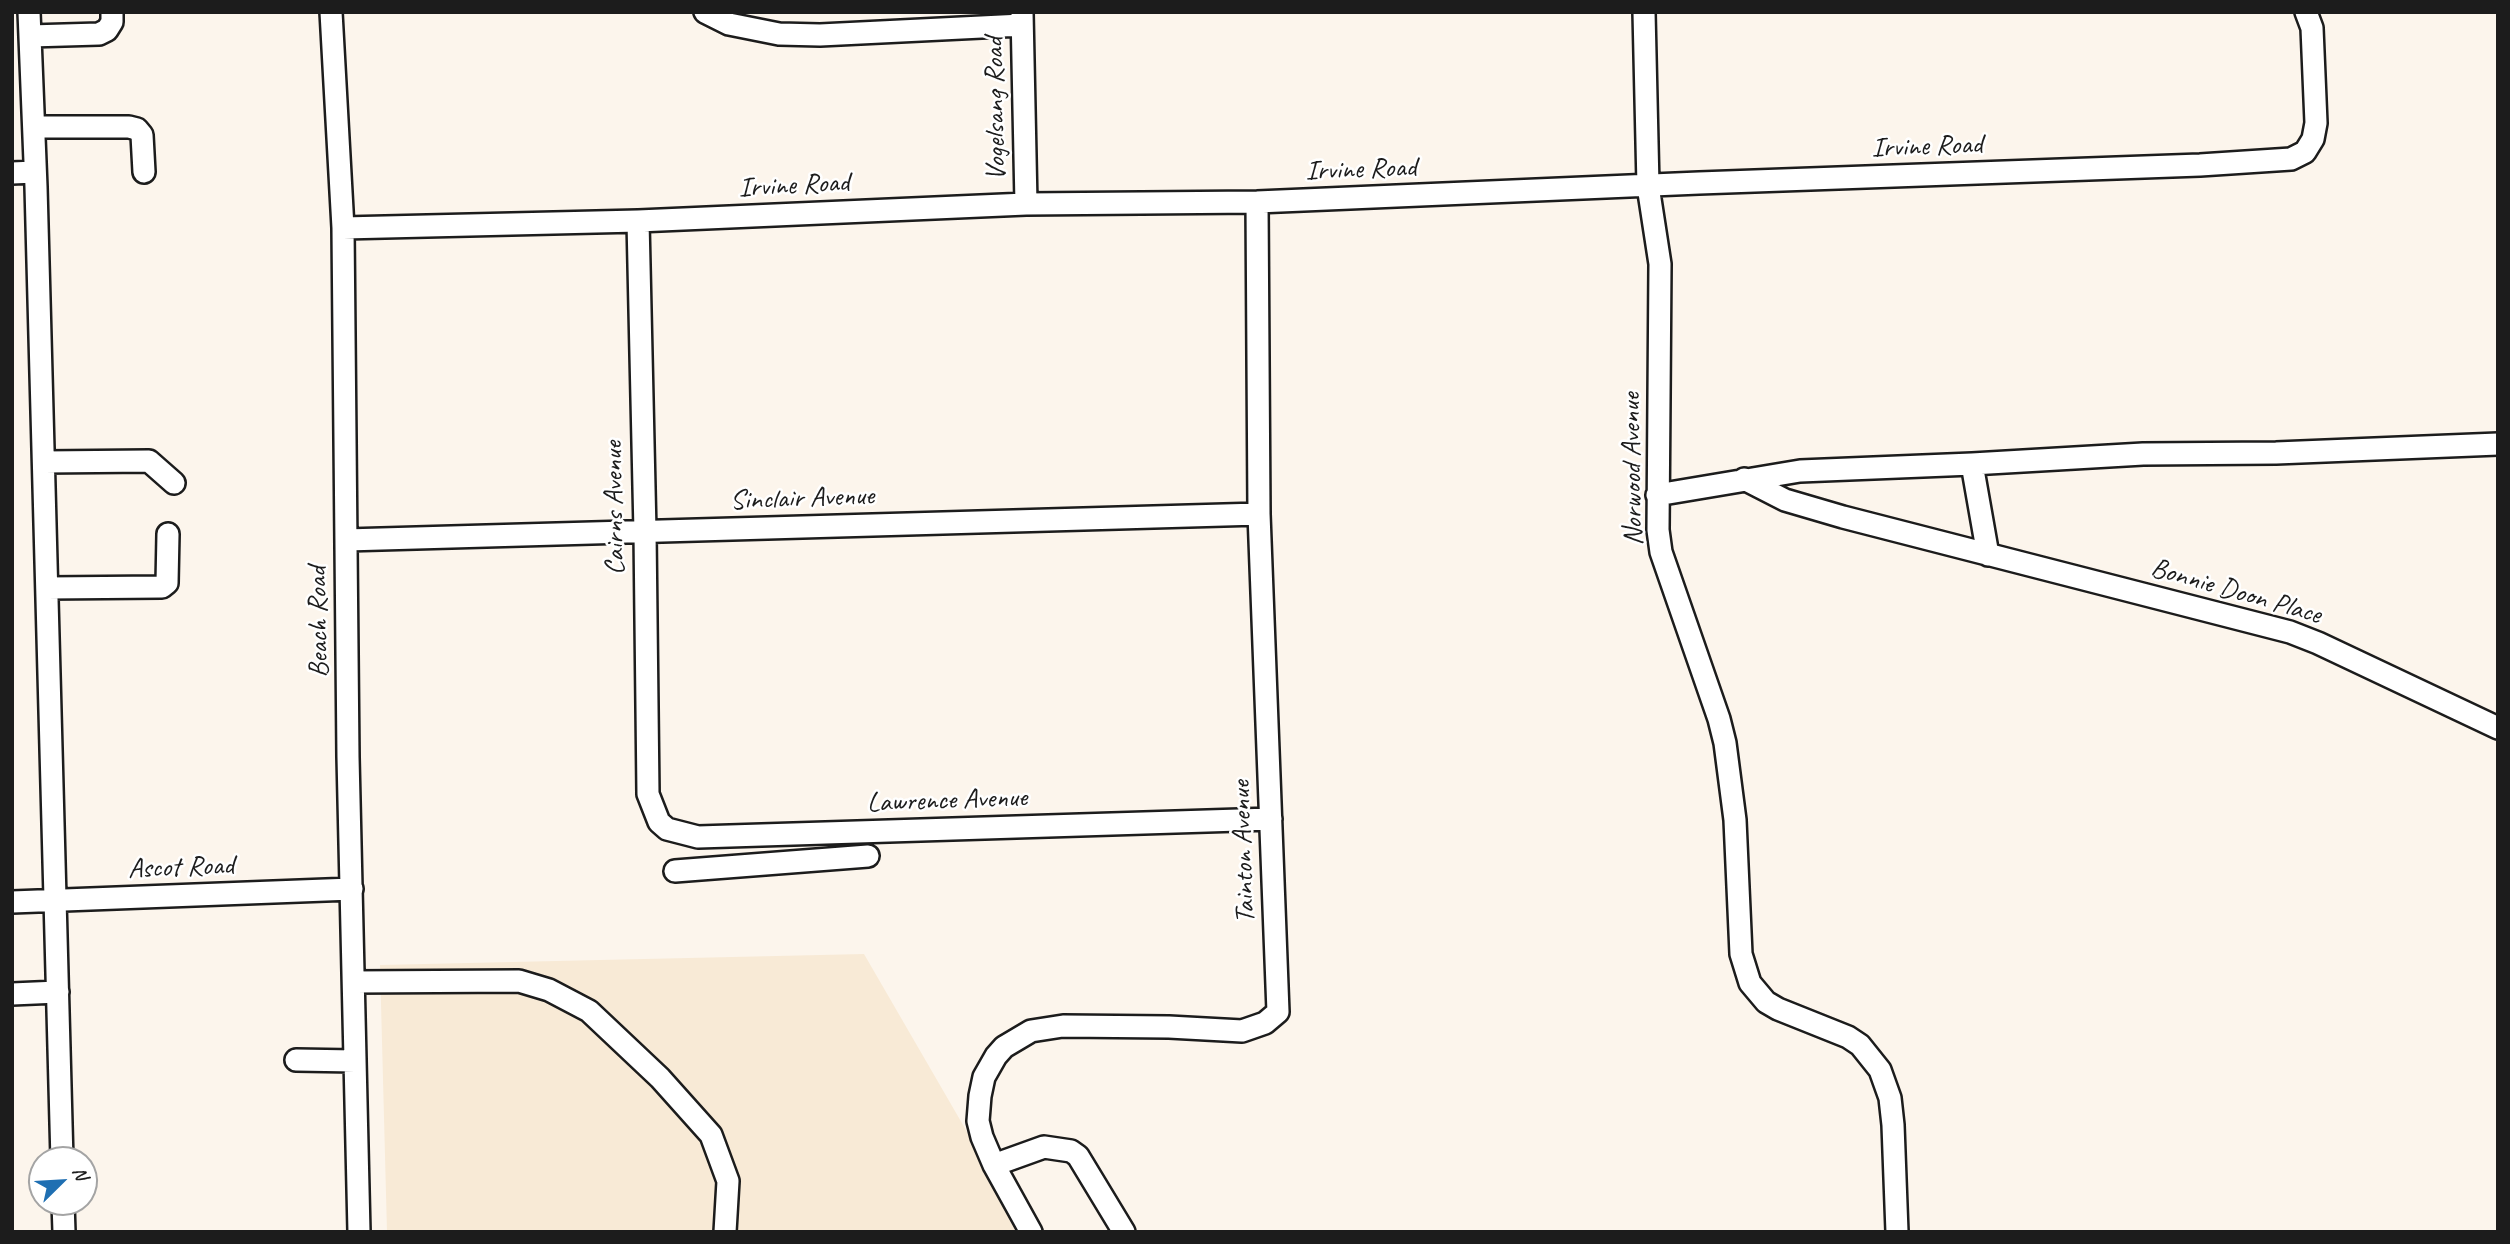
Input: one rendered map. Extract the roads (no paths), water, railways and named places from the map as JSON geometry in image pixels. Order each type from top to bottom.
[{"type":"street","points":[[29,12],[62,1146]]},
{"type":"street","points":[[30,36],[99,34],[107,30],[112,12]]},
{"type":"street","name":"Beach Road","points":[[331,12],[342,228],[359,1232]]},
{"type":"street","points":[[705,12],[729,24],[779,34],[820,35],[1022,18]]},
{"type":"street","name":"Norwood Avenue","points":[[1644,12],[1648,186],[1660,264],[1657,495],[1661,552],[1725,743],[1735,820],[1741,954],[1750,983],[1766,1002],[1854,1041],[1880,1070],[1890,1098],[1893,1125],[1897,1232]]},
{"type":"street","name":"Irvine Road","points":[[342,228],[638,221],[1026,204],[1257,202],[2200,165],[2291,159],[2305,152],[2313,139],[2316,122],[2312,28],[2306,12]]},
{"type":"street","name":"Vogelsang Road","points":[[1022,18],[1026,204]]},
{"type":"street","points":[[34,127],[129,127],[137,130],[142,135],[144,172]]},
{"type":"street","points":[[12,173],[35,172]]},
{"type":"street","name":"Tainton Avenue","points":[[1031,1232],[994,1165],[978,1121],[984,1077],[996,1056],[1016,1038],[1031,1031],[1063,1026],[1242,1031],[1265,1023],[1278,1012],[1259,514],[1257,202]]},
{"type":"street","name":"Cairns Avenue","points":[[638,221],[648,794]]},
{"type":"street","points":[[1657,495],[1800,471],[2143,454],[2276,453],[2498,444]]},
{"type":"street","points":[[44,462],[149,461],[174,483]]},
{"type":"street","points":[[1972,464],[1988,555]]},
{"type":"street","name":"Bonnie Doon Place","points":[[1744,479],[1785,500],[2290,632],[2498,728]]},
{"type":"street","name":"Sinclair Avenue","points":[[346,540],[1259,514]]},
{"type":"street","points":[[47,588],[162,587],[167,583],[168,534]]},
{"type":"street","name":"Lawrence Avenue","points":[[648,794],[659,822],[667,829],[698,837],[1271,818]]},
{"type":"street","points":[[743,835],[745,867]]},
{"type":"street","points":[[676,871],[868,856]]},
{"type":"street","name":"Ascot Road","points":[[12,902],[352,889]]},
{"type":"street","points":[[354,982],[519,981],[549,990],[589,1011],[660,1077],[711,1135],[728,1181],[725,1232]]},
{"type":"street","points":[[12,994],[58,992]]},
{"type":"street","points":[[296,1060],[355,1061]]},
{"type":"street","points":[[994,1165],[1044,1147],[1071,1151],[1078,1156],[1124,1232]]}]
